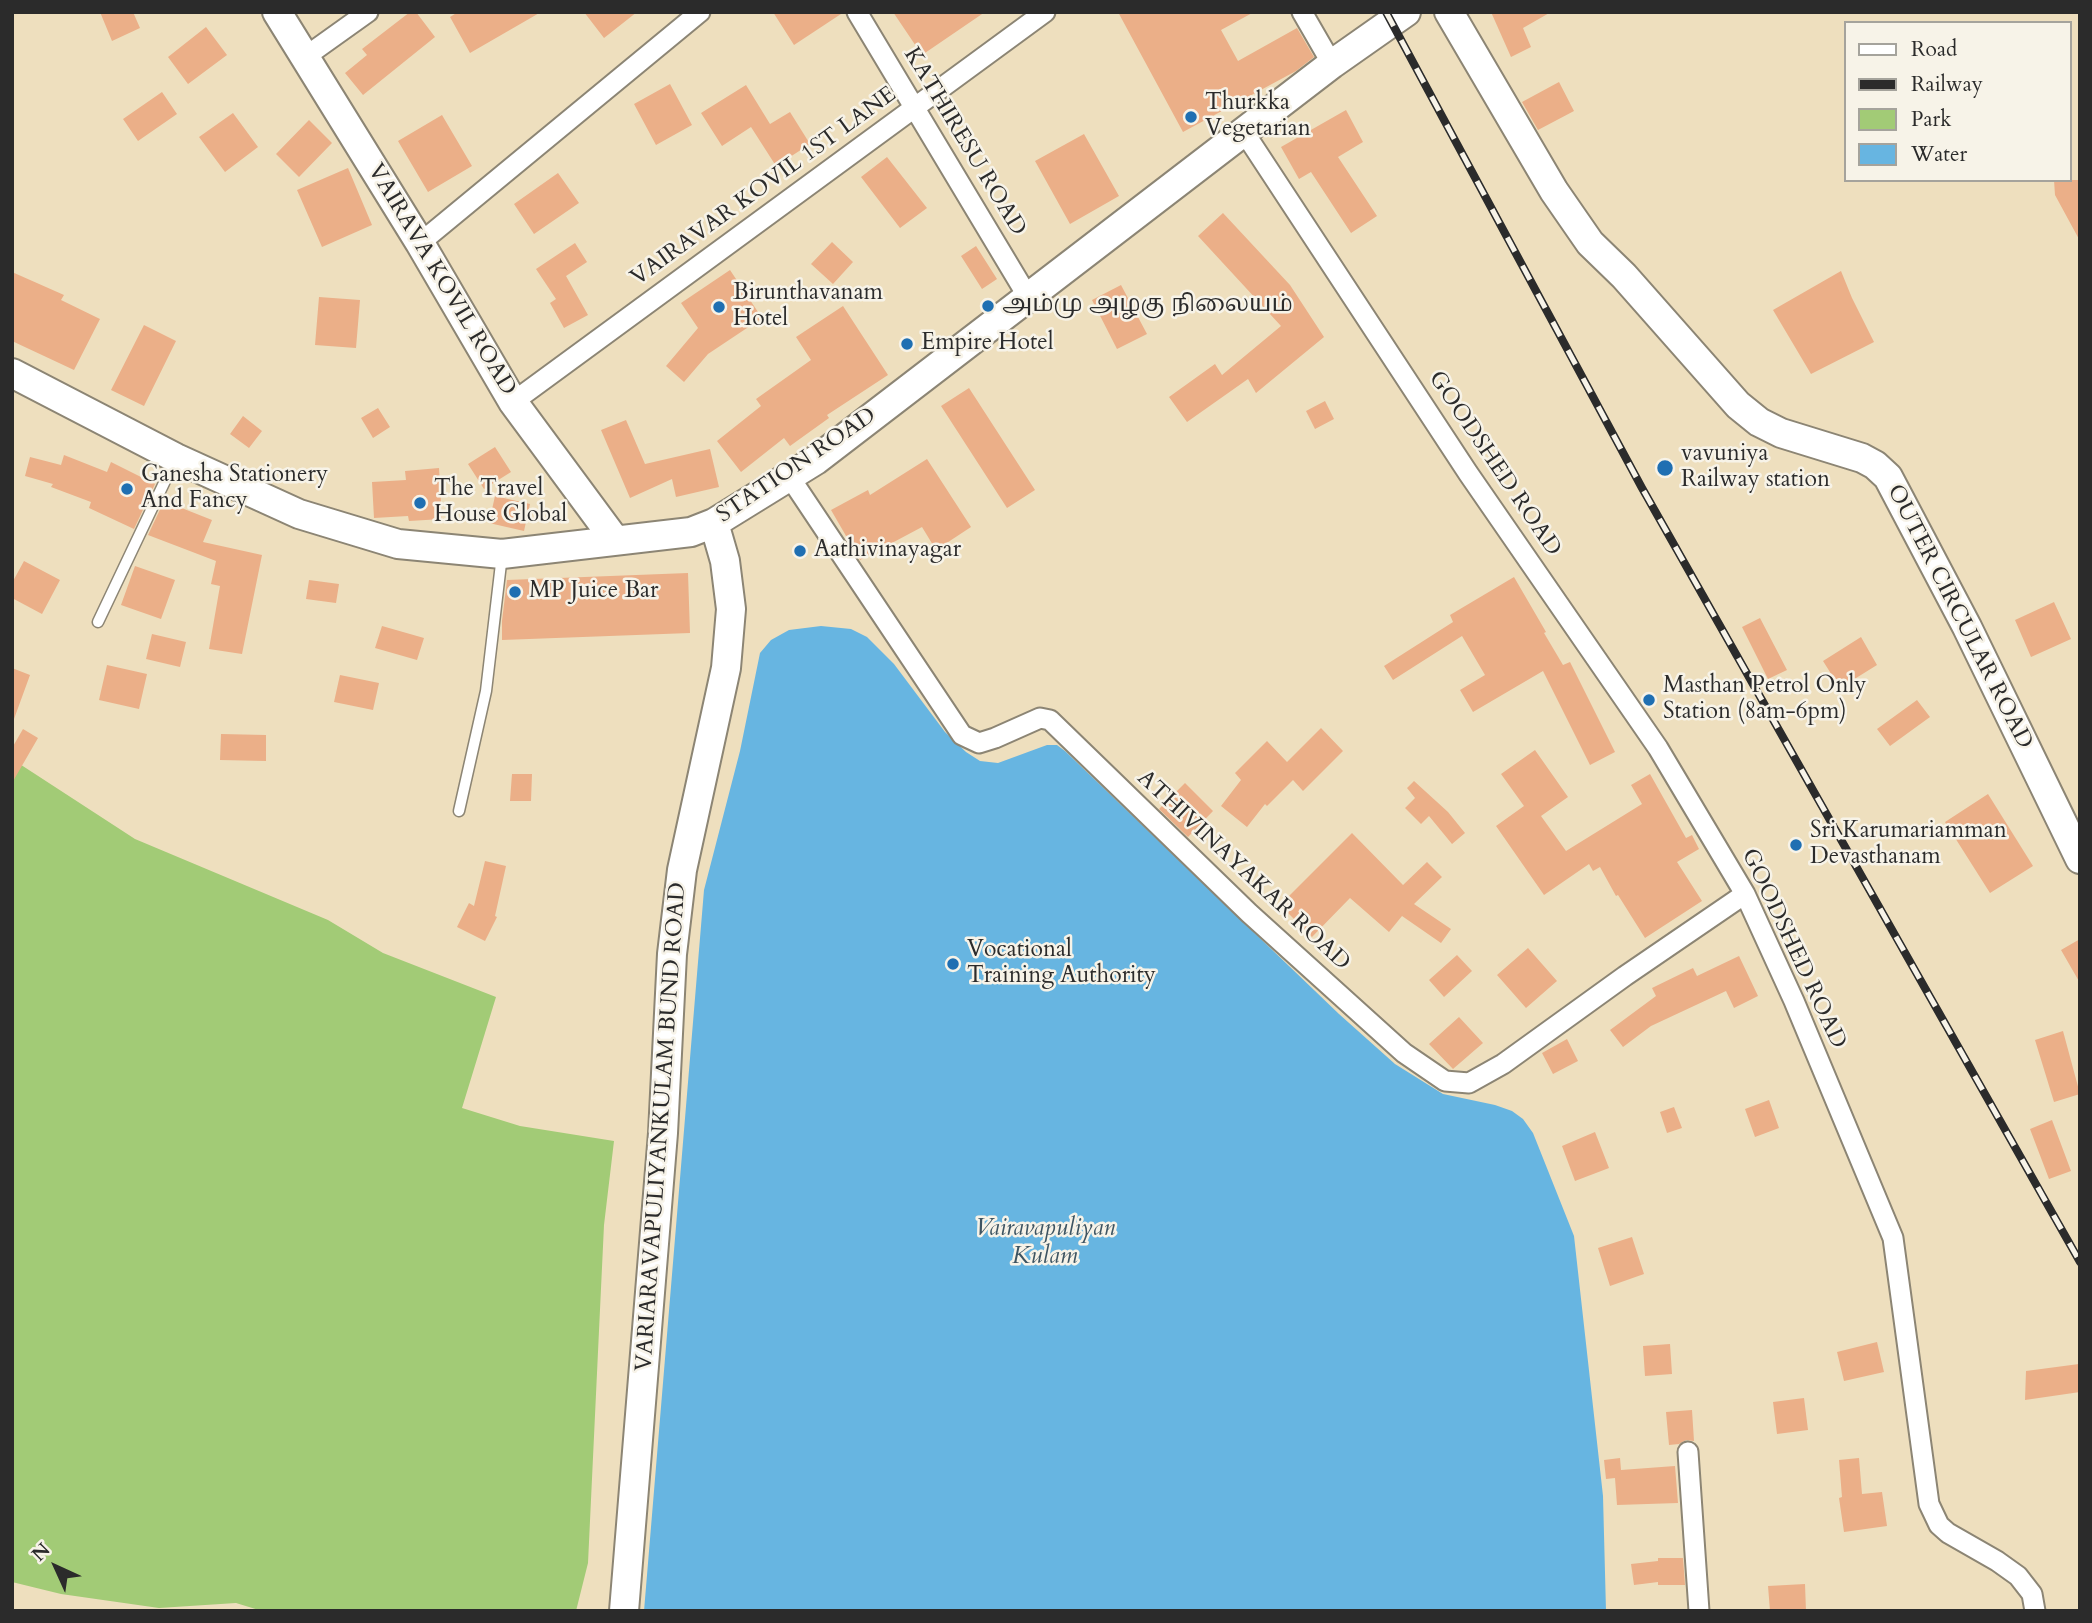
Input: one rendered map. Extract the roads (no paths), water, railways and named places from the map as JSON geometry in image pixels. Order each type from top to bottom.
[{"type":"street","name":"VAIRAVA KOVIL ROAD","points":[[277,12],[420,243],[513,402],[615,540]]},
{"type":"street","points":[[305,57],[368,12]]},
{"type":"street","points":[[420,243],[700,12]]},
{"type":"street","name":"KATHIRESU ROAD","points":[[857,12],[1028,297]]},
{"type":"street","name":"VAIRAVAR KOVIL 1ST LANE","points":[[513,402],[1045,12]]},
{"type":"street","points":[[1302,12],[1332,65]]},
{"type":"street","name":"STATION ROAD","points":[[12,373],[176,458],[299,514],[398,544],[502,554],[691,532],[714,523],[816,460],[1332,65],[1406,12]]},
{"type":"street","name":"OUTER CIRCULAR ROAD","points":[[1448,12],[1554,191],[1590,243],[1624,276],[1738,405],[1759,422],[1781,433],[1862,458],[1888,477],[1968,627],[2080,859]]},
{"type":"street","name":"GOODSHED ROAD","points":[[1244,132],[1468,473],[1658,748],[1745,894],[1794,1001],[1892,1238],[1929,1504],[1940,1525],[1948,1533],[2018,1576],[2032,1594],[2035,1611]]},
{"type":"street","name":"ATHIVINAYAKAR ROAD","points":[[789,476],[962,734],[979,743],[1040,718],[1050,720],[1248,913],[1404,1053],[1445,1081],[1469,1083],[1503,1064],[1745,894]]},
{"type":"street","name":"VARIARAVAPULIYANKULAM BUND ROAD","points":[[624,1611],[663,1133],[672,954],[682,870],[726,668],[730,609],[725,561],[714,523]]},
{"type":"street","points":[[1688,1452],[1699,1611]]},
{"type":"lane","points":[[98,622],[176,458]]},
{"type":"lane","points":[[459,811],[486,691],[502,554]]},
{"type":"water","name":"Vairavapuliyan Kulam","points":[[821,626],[851,629],[867,637],[894,664],[945,732],[980,761],[998,763],[1047,745],[1057,745],[1395,1064],[1443,1094],[1495,1105],[1512,1111],[1523,1119],[1533,1133],[1574,1236],[1603,1496],[1606,1611],[644,1611],[704,890],[740,751],[760,653],[771,640],[789,630]]},
{"type":"railway","points":[[1386,12],[1642,488],[2080,1262]]},
{"type":"place","name":"Thurkka Vegetarian","points":[[1191,117]]},
{"type":"place","name":"அம்மு அழகு நிலையம்","points":[[988,306]]},
{"type":"place","name":"Birunthavanam Hotel","points":[[719,307]]},
{"type":"place","name":"Empire Hotel","points":[[907,344]]},
{"type":"place","name":"vavuniya Railway station","points":[[1665,468]]},
{"type":"place","name":"Ganesha Stationery And Fancy","points":[[127,489]]},
{"type":"place","name":"The Travel House Global","points":[[420,503]]},
{"type":"place","name":"Aathivinayagar","points":[[800,551]]},
{"type":"place","name":"MP Juice Bar","points":[[515,592]]},
{"type":"place","name":"Masthan Petrol Only Station (8am-6pm)","points":[[1649,700]]},
{"type":"place","name":"Sri Karumariamman Devasthanam","points":[[1796,845]]},
{"type":"place","name":"Vocational Training Authority","points":[[953,964]]}]
